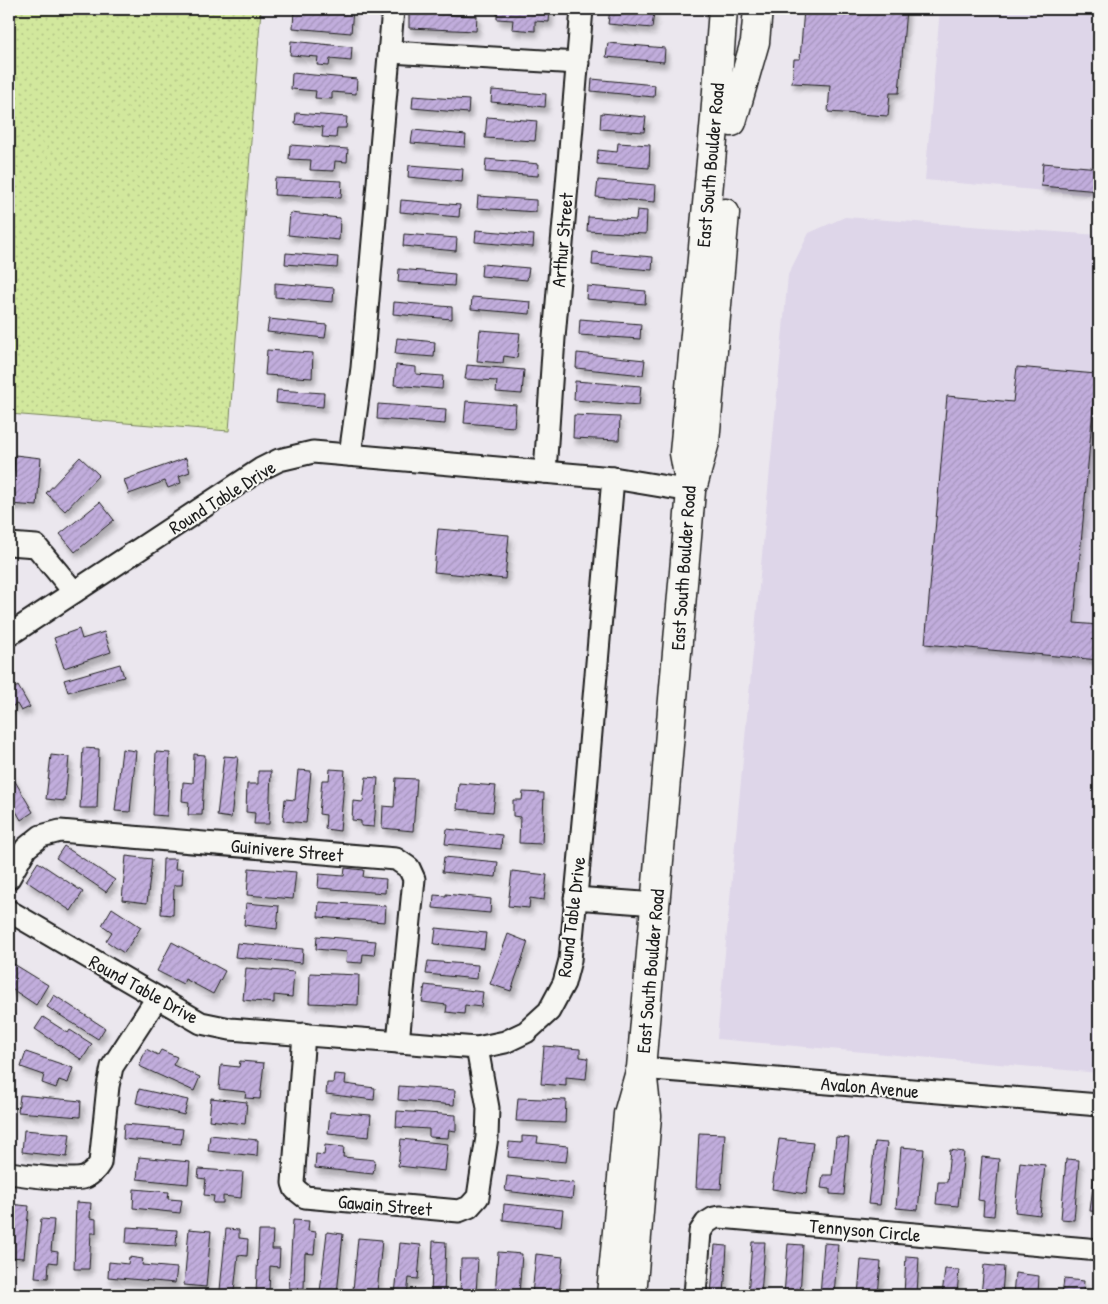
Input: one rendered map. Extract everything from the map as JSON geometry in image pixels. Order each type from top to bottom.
[{"type":"main road","name":"East South Boulder Road","points":[[611,1295],[628,1114],[641,1068],[692,491],[684,453],[715,118],[723,9]]},
{"type":"main road","name":"East South Boulder Road","points":[[732,122],[742,9]]},
{"type":"main road","name":"East South Boulder Road","points":[[732,122],[755,42],[758,9]]},
{"type":"main road","points":[[692,491],[705,442],[732,122]]},
{"type":"main road","name":"East South Boulder Road","points":[[632,1295],[648,1116],[641,1068]]},
{"type":"street","points":[[350,455],[362,368],[394,9]]},
{"type":"street","name":"Arthur Street","points":[[544,472],[582,9]]},
{"type":"street","points":[[390,52],[578,63]]},
{"type":"street","name":"Round Table Drive","points":[[9,635],[261,469],[279,460],[313,452],[613,478],[692,491]]},
{"type":"street","name":"Round Table Drive","points":[[9,911],[201,1023],[230,1029],[477,1048],[505,1042],[526,1032],[549,1011],[564,983],[570,960],[613,478]]},
{"type":"street","points":[[9,544],[36,546],[74,592]]},
{"type":"street","name":"Guinivere Street","points":[[9,878],[26,848],[41,836],[60,831],[396,859],[409,868],[414,880],[398,1042]]},
{"type":"street","points":[[576,898],[656,904]]},
{"type":"street","points":[[9,1173],[74,1179],[86,1178],[97,1168],[100,1163],[108,1086],[112,1067],[157,998]]},
{"type":"street","name":"Gawain Street","points":[[304,1034],[292,1183],[295,1189],[304,1197],[459,1211],[469,1208],[478,1197],[487,1137],[488,1108],[477,1048]]},
{"type":"street","name":"Avalon Avenue","points":[[641,1068],[1099,1105]]},
{"type":"street","name":"Tennyson Circle","points":[[695,1295],[700,1232],[706,1223],[720,1217],[1099,1250]]},
{"type":"shaded area","points":[[940,9],[1099,9],[1099,196],[925,180]]},
{"type":"shaded area","points":[[845,217],[1099,235],[1099,1073],[717,1039],[788,275],[809,233]]},
{"type":"green space","points":[[9,9],[261,9],[229,431],[9,414]]},
{"type":"building","points":[[294,9],[353,9],[351,33],[293,28]]},
{"type":"building","points":[[424,9],[438,9],[438,14],[477,16],[476,31],[409,28],[409,12],[424,13]]},
{"type":"building","points":[[497,9],[550,9],[549,22],[535,21],[535,31],[512,29],[513,20],[497,19]]},
{"type":"building","points":[[610,9],[654,12],[652,28],[608,24]]},
{"type":"building","points":[[804,9],[906,9],[899,93],[890,93],[888,116],[828,112],[830,85],[792,83],[794,59],[800,59]]},
{"type":"building","points":[[291,41],[352,47],[351,61],[330,59],[329,66],[317,65],[318,57],[290,55]]},
{"type":"building","points":[[608,43],[665,48],[664,62],[606,57]]},
{"type":"building","points":[[292,73],[357,79],[356,94],[332,92],[332,99],[315,98],[316,91],[291,89]]},
{"type":"building","points":[[592,79],[655,85],[654,97],[591,91]]},
{"type":"building","points":[[492,90],[546,94],[545,107],[491,102]]},
{"type":"building","points":[[413,96],[469,100],[468,113],[412,108]]},
{"type":"building","points":[[296,113],[347,117],[346,128],[337,128],[336,138],[322,137],[323,127],[295,124]]},
{"type":"building","points":[[601,113],[646,117],[644,132],[600,129]]},
{"type":"building","points":[[487,117],[537,121],[535,141],[485,138]]},
{"type":"building","points":[[413,130],[466,135],[465,147],[411,143]]},
{"type":"building","points":[[618,143],[650,145],[649,168],[597,164],[598,150],[617,152]]},
{"type":"building","points":[[290,145],[348,149],[347,162],[335,161],[334,171],[310,170],[311,160],[289,159]]},
{"type":"building","points":[[486,159],[539,164],[538,176],[485,172]]},
{"type":"building","points":[[1043,163],[1099,168],[1099,191],[1041,186]]},
{"type":"building","points":[[409,165],[463,169],[462,182],[408,177]]},
{"type":"building","points":[[275,178],[342,181],[341,198],[274,195]]},
{"type":"building","points":[[598,180],[656,185],[655,202],[596,197]]},
{"type":"building","points":[[478,196],[536,200],[536,212],[477,208]]},
{"type":"building","points":[[401,200],[460,205],[459,217],[400,212]]},
{"type":"building","points":[[637,210],[647,211],[646,234],[587,231],[588,217],[636,220]]},
{"type":"building","points":[[290,213],[340,218],[339,240],[288,235]]},
{"type":"building","points":[[476,230],[534,235],[533,247],[475,242]]},
{"type":"building","points":[[404,234],[457,238],[456,251],[403,246]]},
{"type":"building","points":[[593,252],[653,257],[652,270],[592,265]]},
{"type":"building","points":[[286,253],[338,257],[337,268],[285,264]]},
{"type":"building","points":[[482,264],[529,268],[527,280],[481,276]]},
{"type":"building","points":[[399,269],[455,274],[454,286],[398,282]]},
{"type":"building","points":[[275,283],[334,288],[333,302],[275,297]]},
{"type":"building","points":[[587,286],[646,291],[645,304],[586,299]]},
{"type":"building","points":[[472,297],[531,302],[530,314],[471,309]]},
{"type":"building","points":[[394,302],[452,307],[452,319],[393,314]]},
{"type":"building","points":[[269,319],[327,325],[325,338],[267,332]]},
{"type":"building","points":[[580,319],[641,324],[640,339],[579,335]]},
{"type":"building","points":[[480,330],[520,333],[517,358],[504,356],[503,363],[477,361]]},
{"type":"building","points":[[397,338],[435,342],[434,357],[395,354]]},
{"type":"building","points":[[267,350],[313,353],[312,378],[265,375]]},
{"type":"building","points":[[577,353],[645,360],[643,375],[576,368]]},
{"type":"building","points":[[396,365],[416,367],[416,374],[443,376],[442,389],[394,385]]},
{"type":"building","points":[[467,365],[524,370],[522,394],[496,392],[497,381],[465,379]]},
{"type":"building","points":[[1017,367],[1096,374],[1074,623],[1099,625],[1099,660],[925,644],[947,396],[1013,402]]},
{"type":"building","points":[[575,381],[641,386],[639,405],[574,400]]},
{"type":"building","points":[[277,390],[324,393],[323,407],[276,403]]},
{"type":"building","points":[[466,401],[516,405],[514,427],[464,423]]},
{"type":"building","points":[[378,404],[446,409],[445,424],[377,419]]},
{"type":"building","points":[[574,415],[620,417],[619,440],[573,438]]},
{"type":"building","points":[[15,455],[41,458],[37,506],[10,504],[11,484],[9,484],[9,471],[14,471]]},
{"type":"building","points":[[80,457],[99,475],[65,511],[46,493]]},
{"type":"building","points":[[186,458],[190,472],[179,476],[181,483],[168,488],[165,481],[129,494],[124,480]]},
{"type":"building","points":[[100,502],[114,520],[75,552],[60,534]]},
{"type":"building","points":[[438,529],[509,535],[505,579],[434,572]]},
{"type":"building","points":[[79,629],[82,639],[104,632],[111,652],[64,668],[54,638]]},
{"type":"building","points":[[120,664],[124,677],[68,692],[64,680]]},
{"type":"building","points":[[18,686],[30,707],[21,711],[17,704],[9,708],[9,691]]},
{"type":"building","points":[[83,748],[99,749],[97,808],[80,808]]},
{"type":"building","points":[[122,749],[136,751],[130,812],[115,811]]},
{"type":"building","points":[[156,752],[170,753],[167,816],[153,815]]},
{"type":"building","points":[[194,754],[205,755],[202,815],[188,815],[189,802],[182,801],[183,782],[193,783]]},
{"type":"building","points":[[51,755],[69,757],[65,801],[46,799]]},
{"type":"building","points":[[224,756],[238,757],[231,818],[217,816]]},
{"type":"building","points":[[330,769],[345,770],[340,831],[325,829],[326,815],[319,814],[322,780],[329,780]]},
{"type":"building","points":[[298,770],[311,771],[306,823],[283,821],[285,799],[295,800]]},
{"type":"building","points":[[9,771],[33,812],[21,820],[9,799]]},
{"type":"building","points":[[258,771],[271,771],[269,824],[254,824],[255,813],[246,812],[247,784],[258,784]]},
{"type":"building","points":[[366,777],[378,778],[374,827],[361,826],[361,821],[352,820],[353,801],[363,802]]},
{"type":"building","points":[[396,778],[417,779],[413,831],[382,828],[383,806],[394,807]]},
{"type":"building","points":[[459,783],[496,786],[493,812],[457,809]]},
{"type":"building","points":[[523,792],[544,793],[542,844],[519,843],[520,817],[513,816],[513,800],[522,800]]},
{"type":"building","points":[[447,829],[502,835],[501,849],[445,844]]},
{"type":"building","points":[[64,846],[115,880],[106,892],[56,858]]},
{"type":"building","points":[[126,856],[152,859],[147,903],[122,900]]},
{"type":"building","points":[[444,857],[498,862],[496,877],[442,872]]},
{"type":"building","points":[[163,859],[176,859],[175,869],[183,869],[182,885],[174,885],[173,915],[161,914]]},
{"type":"building","points":[[38,862],[83,892],[71,911],[26,881]]},
{"type":"building","points":[[249,868],[296,872],[293,899],[247,895]]},
{"type":"building","points":[[345,868],[364,870],[363,877],[386,879],[385,893],[318,888],[319,874],[344,876]]},
{"type":"building","points":[[512,871],[547,875],[544,900],[530,898],[529,908],[508,906]]},
{"type":"building","points":[[446,894],[491,899],[490,913],[433,908],[434,895],[446,896]]},
{"type":"building","points":[[319,902],[386,906],[385,922],[318,917]]},
{"type":"building","points":[[246,903],[279,906],[277,929],[244,925]]},
{"type":"building","points":[[112,908],[141,927],[124,953],[106,941],[112,932],[102,925]]},
{"type":"building","points":[[436,928],[486,933],[484,949],[434,944]]},
{"type":"building","points":[[508,934],[528,942],[511,991],[490,984]]},
{"type":"building","points":[[317,936],[376,941],[374,955],[363,954],[362,963],[346,962],[347,952],[316,949]]},
{"type":"building","points":[[172,942],[225,971],[213,994],[185,979],[183,984],[157,971]]},
{"type":"building","points":[[237,943],[303,949],[302,963],[235,957]]},
{"type":"building","points":[[9,961],[48,985],[36,1005],[9,987]]},
{"type":"building","points":[[428,961],[478,965],[477,979],[426,974]]},
{"type":"building","points":[[246,968],[294,972],[292,997],[274,995],[274,1003],[243,1000]]},
{"type":"building","points":[[310,973],[359,975],[358,1005],[309,1003]]},
{"type":"building","points":[[425,985],[483,992],[481,1007],[465,1005],[464,1014],[446,1012],[447,1005],[422,1002]]},
{"type":"building","points":[[54,995],[105,1028],[98,1039],[47,1007]]},
{"type":"building","points":[[43,1017],[68,1033],[70,1030],[92,1044],[82,1060],[35,1029]]},
{"type":"building","points":[[544,1046],[580,1049],[580,1057],[588,1058],[586,1079],[566,1077],[566,1086],[541,1084]]},
{"type":"building","points":[[146,1049],[158,1055],[161,1050],[177,1057],[173,1065],[200,1077],[194,1091],[139,1066]]},
{"type":"building","points":[[26,1052],[73,1068],[68,1083],[59,1080],[56,1088],[42,1083],[44,1075],[21,1067]]},
{"type":"building","points":[[240,1061],[264,1063],[260,1099],[245,1098],[246,1092],[219,1089],[221,1065],[239,1067]]},
{"type":"building","points":[[334,1074],[346,1075],[345,1084],[375,1088],[374,1100],[326,1094],[327,1083],[333,1083]]},
{"type":"building","points":[[399,1086],[455,1090],[454,1105],[398,1100]]},
{"type":"building","points":[[139,1089],[188,1100],[184,1115],[136,1103]]},
{"type":"building","points":[[20,1095],[81,1101],[80,1117],[18,1112]]},
{"type":"building","points":[[211,1098],[247,1102],[245,1124],[209,1120]]},
{"type":"building","points":[[518,1098],[566,1100],[565,1123],[516,1121]]},
{"type":"building","points":[[397,1111],[456,1115],[456,1131],[449,1130],[448,1138],[429,1137],[429,1129],[396,1127]]},
{"type":"building","points":[[330,1112],[371,1115],[369,1137],[328,1133]]},
{"type":"building","points":[[124,1124],[183,1129],[181,1144],[123,1139]]},
{"type":"building","points":[[24,1130],[70,1134],[67,1157],[22,1152]]},
{"type":"building","points":[[699,1133],[725,1134],[721,1189],[696,1188]]},
{"type":"building","points":[[210,1135],[258,1140],[257,1156],[208,1151]]},
{"type":"building","points":[[522,1136],[538,1137],[537,1143],[568,1146],[566,1162],[508,1157],[509,1142],[522,1143]]},
{"type":"building","points":[[836,1137],[849,1138],[844,1195],[830,1194],[830,1189],[821,1188],[823,1175],[832,1175]]},
{"type":"building","points":[[401,1139],[448,1144],[445,1171],[398,1166]]},
{"type":"building","points":[[779,1139],[813,1143],[806,1194],[772,1189]]},
{"type":"building","points":[[875,1142],[887,1143],[880,1205],[868,1204]]},
{"type":"building","points":[[325,1145],[344,1147],[343,1157],[375,1160],[373,1174],[315,1168],[316,1154],[324,1155]]},
{"type":"building","points":[[901,1147],[924,1149],[918,1210],[896,1208]]},
{"type":"building","points":[[950,1150],[964,1152],[958,1206],[936,1204],[938,1182],[947,1182]]},
{"type":"building","points":[[139,1157],[190,1162],[188,1184],[137,1179]]},
{"type":"building","points":[[982,1157],[999,1159],[994,1216],[983,1215],[984,1201],[978,1200]]},
{"type":"building","points":[[1066,1159],[1079,1160],[1074,1220],[1061,1219]]},
{"type":"building","points":[[1096,1161],[1099,1162],[1099,1212],[1090,1211]]},
{"type":"building","points":[[1020,1162],[1045,1165],[1040,1215],[1015,1212]]},
{"type":"building","points":[[199,1169],[243,1172],[241,1198],[223,1196],[223,1203],[213,1203],[214,1196],[204,1195],[206,1179],[198,1178]]},
{"type":"building","points":[[507,1176],[574,1183],[572,1199],[505,1191]]},
{"type":"building","points":[[134,1189],[169,1192],[168,1199],[182,1200],[180,1213],[133,1208]]},
{"type":"building","points":[[76,1202],[91,1203],[90,1218],[96,1219],[96,1233],[91,1233],[89,1269],[74,1269]]},
{"type":"building","points":[[9,1204],[29,1206],[24,1258],[9,1257]]},
{"type":"building","points":[[504,1204],[563,1210],[561,1226],[503,1220]]},
{"type":"building","points":[[41,1219],[54,1220],[51,1251],[58,1252],[57,1263],[49,1262],[48,1278],[35,1277]]},
{"type":"building","points":[[293,1220],[309,1221],[308,1231],[316,1232],[314,1254],[305,1253],[304,1288],[289,1288]]},
{"type":"building","points":[[127,1227],[177,1230],[176,1246],[126,1243]]},
{"type":"building","points":[[189,1229],[211,1231],[206,1287],[184,1285]]},
{"type":"building","points":[[226,1229],[239,1230],[239,1238],[248,1239],[247,1256],[238,1255],[234,1291],[220,1290]]},
{"type":"building","points":[[259,1231],[273,1231],[272,1249],[280,1249],[279,1267],[270,1266],[269,1294],[256,1293]]},
{"type":"building","points":[[327,1232],[343,1234],[337,1294],[320,1292]]},
{"type":"building","points":[[358,1238],[382,1240],[377,1293],[353,1290]]},
{"type":"building","points":[[433,1241],[446,1242],[444,1295],[431,1295]]},
{"type":"building","points":[[752,1242],[765,1242],[761,1295],[748,1295]]},
{"type":"building","points":[[400,1243],[421,1245],[418,1279],[409,1278],[407,1295],[395,1295]]},
{"type":"building","points":[[824,1243],[838,1244],[834,1295],[820,1295]]},
{"type":"building","points":[[788,1244],[803,1245],[800,1295],[784,1295]]},
{"type":"building","points":[[715,1245],[727,1246],[724,1295],[711,1295]]},
{"type":"building","points":[[498,1252],[522,1254],[519,1295],[495,1295]]},
{"type":"building","points":[[536,1254],[563,1257],[559,1295],[532,1295]]},
{"type":"building","points":[[906,1256],[919,1257],[917,1295],[904,1295]]},
{"type":"building","points":[[129,1257],[143,1259],[142,1265],[177,1268],[175,1283],[108,1277],[109,1262],[128,1264]]},
{"type":"building","points":[[461,1259],[478,1259],[476,1295],[460,1295]]},
{"type":"building","points":[[861,1260],[881,1262],[878,1295],[858,1295]]},
{"type":"building","points":[[984,1265],[1004,1267],[1002,1295],[981,1295]]},
{"type":"building","points":[[945,1269],[959,1270],[957,1295],[942,1295]]},
{"type":"building","points":[[1015,1273],[1039,1276],[1038,1295],[1013,1295]]},
{"type":"building","points":[[1064,1279],[1084,1281],[1083,1295],[1062,1295]]}]
